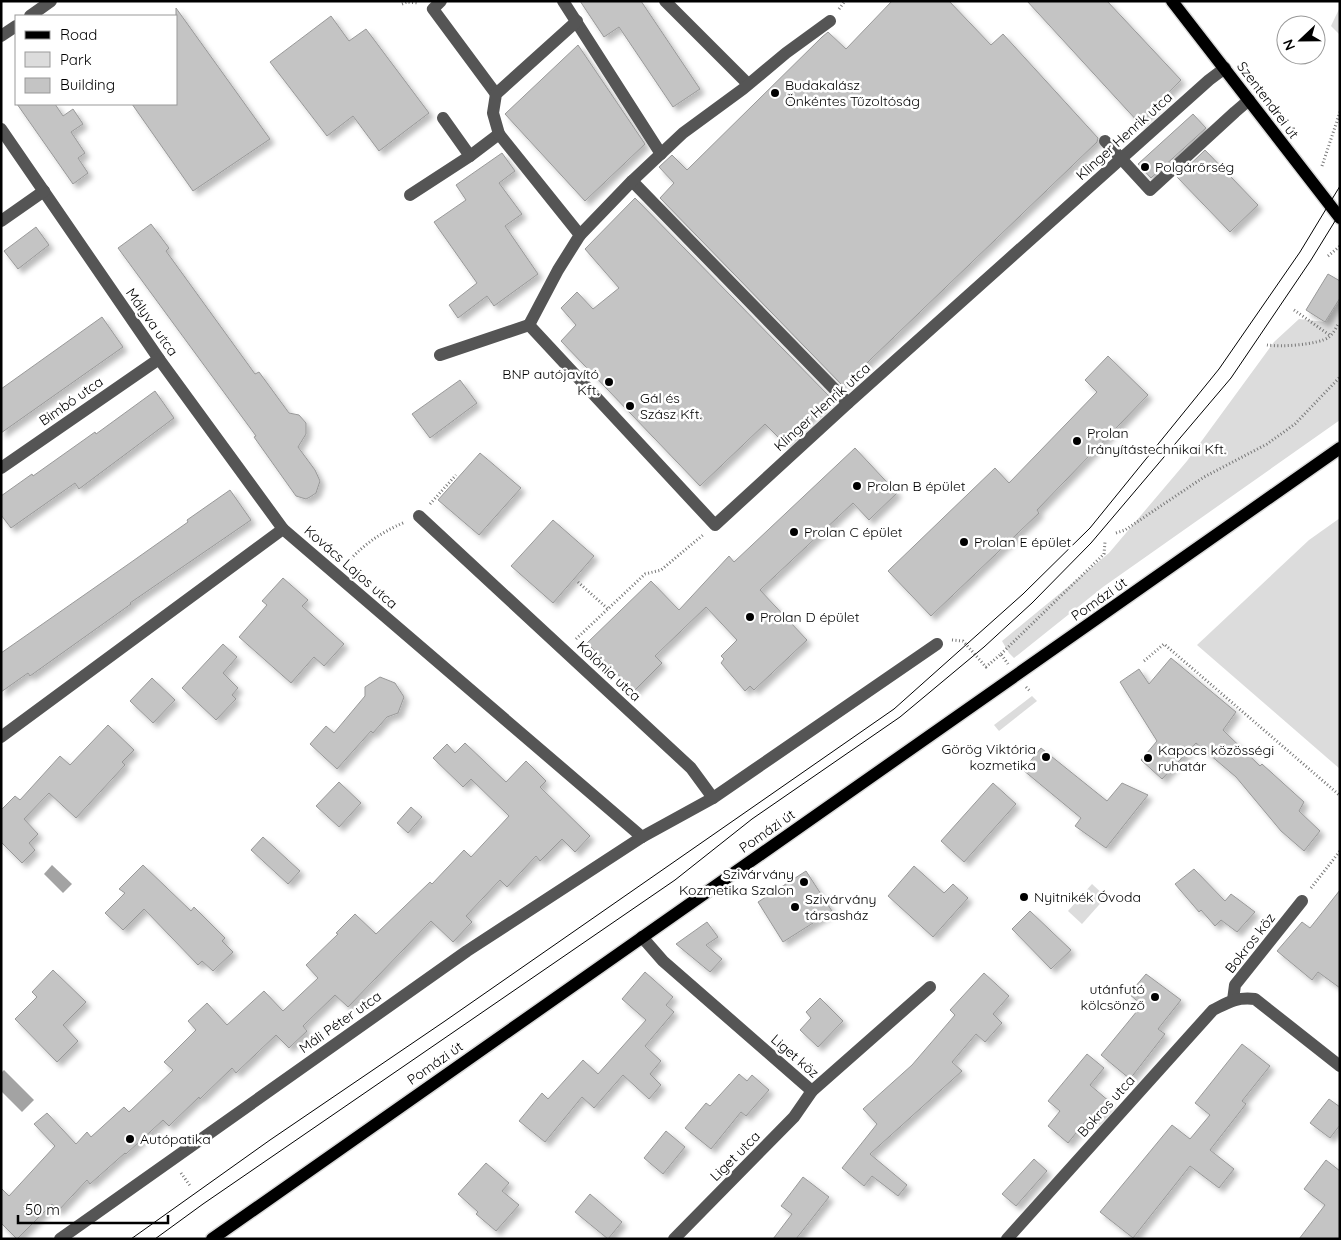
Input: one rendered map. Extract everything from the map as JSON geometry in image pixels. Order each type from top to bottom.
[{"type":"main road","name":"Szentendrei út","points":[[1172,1],[1340,218]]},
{"type":"main road","name":"Pomázi út","points":[[212,1239],[1340,448]]},
{"type":"street","points":[[31,15],[51,1]]},
{"type":"street","points":[[441,1],[433,9],[496,94]]},
{"type":"street","points":[[563,1],[661,154]]},
{"type":"street","points":[[664,1],[748,84]]},
{"type":"street","points":[[577,21],[496,94],[492,113],[499,134],[580,236]]},
{"type":"street","points":[[440,355],[529,324],[558,270],[580,236],[632,181],[683,133],[830,21]]},
{"type":"street","points":[[1,36],[15,27]]},
{"type":"street","name":"Klinger Henrik utca","points":[[715,525],[848,403],[1225,68]]},
{"type":"street","points":[[1105,141],[1150,190],[1249,100]]},
{"type":"street","points":[[443,118],[470,156]]},
{"type":"street","name":"Mályva utca","points":[[1,129],[159,359],[283,529]]},
{"type":"street","points":[[410,195],[470,156],[499,134]]},
{"type":"street","points":[[632,181],[848,403]]},
{"type":"street","points":[[1,222],[44,191]]},
{"type":"street","points":[[529,324],[715,525]]},
{"type":"street","name":"Bimbó utca","points":[[1,468],[159,359]]},
{"type":"street","name":"Kolónia utca","points":[[419,516],[691,768],[713,798]]},
{"type":"street","name":"Kovács Lajos utca","points":[[1,737],[283,529],[642,837]]},
{"type":"street","points":[[642,837],[713,798],[937,644]]},
{"type":"street","name":"Máli Péter utca","points":[[60,1239],[467,951],[642,837]]},
{"type":"street","name":"Bokros köz","points":[[1233,1000],[1235,986],[1302,901]]},
{"type":"street","name":"Liget köz","points":[[642,937],[663,961],[812,1091],[930,987]]},
{"type":"street","points":[[1233,1000],[1242,998],[1255,999],[1340,1066]]},
{"type":"street","name":"Bokros utca","points":[[1007,1239],[1213,1010],[1233,1000]]},
{"type":"street","name":"Liget utca","points":[[674,1239],[794,1117],[812,1091]]},
{"type":"path","points":[[1322,166],[1340,112]]},
{"type":"path","points":[[1328,256],[1340,246]]},
{"type":"path","points":[[1294,310],[1331,336]]},
{"type":"path","points":[[1267,345],[1280,347],[1322,340],[1331,336],[1338,324],[1340,324]]},
{"type":"path","points":[[1116,533],[1125,530],[1204,476],[1267,444],[1295,424],[1340,377]]},
{"type":"path","points":[[336,575],[361,548],[384,531],[419,516],[456,475]]},
{"type":"path","points":[[564,650],[645,574],[661,570],[715,525]]},
{"type":"path","points":[[937,644],[952,640],[963,641],[986,667],[1104,554],[1105,542]]},
{"type":"path","points":[[578,582],[608,609]]},
{"type":"path","points":[[1144,661],[1164,644],[1339,795]]},
{"type":"path","points":[[1000,654],[1016,675]]},
{"type":"path","points":[[1302,901],[1340,851]]},
{"type":"green space","points":[[1340,7],[1340,35],[1331,26]]},
{"type":"green space","points":[[1340,298],[1338,324],[1340,327],[1340,420],[1103,587],[1014,658],[1002,641],[1109,553],[1187,461],[1274,342],[1299,319],[1325,322]]},
{"type":"green space","points":[[1340,518],[1340,769],[1197,645],[1309,540]]},
{"type":"green space","points":[[1032,696],[1037,701],[999,731],[994,725]]},
{"type":"green space","points":[[1092,884],[1106,897],[1082,924],[1068,911]]},
{"type":"shaded area","points":[[52,865],[72,884],[63,893],[44,874]]},
{"type":"shaded area","points":[[4,1070],[34,1100],[22,1112],[1,1091],[1,1073]]},
{"type":"building","points":[[580,1],[641,1],[700,89],[673,107],[619,27],[604,37]]},
{"type":"building","points":[[892,1],[949,1],[991,45],[1003,34],[1098,138],[1097,142],[843,386],[660,198],[674,183],[659,167],[672,155],[687,170],[828,32],[846,49]]},
{"type":"building","points":[[1027,1],[1107,1],[1181,80],[1139,123]]},
{"type":"building","points":[[176,8],[270,139],[193,191],[133,105],[178,105],[178,15],[176,15]]},
{"type":"building","points":[[331,16],[349,41],[366,29],[429,113],[379,151],[353,116],[327,136],[270,62]]},
{"type":"building","points":[[578,45],[645,144],[585,201],[505,114]]},
{"type":"building","points":[[18,105],[56,105],[63,116],[73,109],[83,124],[71,132],[85,153],[78,158],[88,173],[73,184]]},
{"type":"building","points":[[1193,114],[1206,128],[1151,178],[1138,164]]},
{"type":"building","points":[[1205,150],[1258,205],[1230,232],[1177,177]]},
{"type":"building","points":[[502,153],[515,171],[499,183],[522,214],[505,226],[538,274],[494,306],[487,296],[458,318],[449,305],[477,283],[434,222],[466,200],[456,185]]},
{"type":"building","points":[[635,198],[831,398],[784,443],[765,424],[700,486],[561,341],[576,325],[561,308],[577,292],[593,309],[619,288],[585,249]]},
{"type":"building","points":[[151,224],[169,248],[166,251],[255,374],[259,372],[289,413],[299,415],[306,423],[306,434],[298,447],[315,470],[320,481],[316,493],[310,497],[306,499],[296,496],[254,437],[256,436],[118,248]]},
{"type":"building","points":[[36,227],[49,245],[18,269],[4,251]]},
{"type":"building","points":[[1328,274],[1340,281],[1340,298],[1325,322],[1306,310]]},
{"type":"building","points":[[102,317],[123,347],[1,433],[1,389]]},
{"type":"building","points":[[1108,356],[1148,395],[1037,510],[1039,513],[931,616],[888,571],[995,468],[1009,483],[1097,392],[1085,380]]},
{"type":"building","points":[[460,380],[477,403],[430,438],[412,414]]},
{"type":"building","points":[[155,391],[174,418],[79,489],[75,483],[11,528],[1,515],[1,496],[95,432],[96,434]]},
{"type":"building","points":[[855,448],[897,493],[869,520],[853,503],[760,590],[807,640],[754,690],[750,686],[745,691],[721,663],[724,659],[721,656],[737,640],[706,607],[655,656],[662,663],[634,691],[587,643],[651,581],[679,610],[729,556],[734,562]]},
{"type":"building","points":[[480,453],[521,488],[479,535],[438,500]]},
{"type":"building","points":[[230,490],[251,520],[130,603],[30,676],[28,673],[1,692],[1,653],[188,522],[187,520]]},
{"type":"building","points":[[553,520],[594,556],[553,603],[511,566]]},
{"type":"building","points":[[283,578],[308,600],[302,606],[344,644],[324,666],[314,657],[291,683],[239,637],[267,605],[262,601]]},
{"type":"building","points":[[223,644],[237,657],[223,673],[238,688],[232,695],[236,699],[216,720],[182,688]]},
{"type":"building","points":[[1171,658],[1236,712],[1223,730],[1260,766],[1262,764],[1304,802],[1299,811],[1320,831],[1304,851],[1281,831],[1236,777],[1196,743],[1162,779],[1141,760],[1157,741],[1120,682],[1139,669],[1149,684]]},
{"type":"building","points":[[380,677],[395,683],[404,697],[398,713],[387,717],[373,733],[371,731],[337,769],[310,744],[326,726],[334,733],[365,696],[365,687]]},
{"type":"building","points":[[152,678],[175,700],[153,723],[130,701]]},
{"type":"building","points":[[108,725],[134,750],[122,762],[125,765],[76,818],[49,793],[24,819],[38,834],[29,843],[35,850],[22,863],[1,842],[1,810],[15,796],[20,800],[60,756],[70,765]]},
{"type":"building","points":[[465,743],[506,782],[526,761],[546,781],[540,787],[590,836],[575,852],[562,839],[540,861],[536,856],[507,887],[500,880],[466,916],[472,922],[453,942],[431,921],[348,1007],[335,995],[303,1026],[307,1031],[289,1048],[276,1035],[236,1073],[232,1068],[169,1126],[163,1120],[90,1184],[87,1180],[58,1211],[52,1204],[17,1239],[1,1223],[1,1188],[9,1196],[55,1146],[34,1124],[47,1113],[76,1144],[87,1132],[91,1137],[124,1107],[129,1112],[173,1070],[164,1062],[196,1030],[188,1021],[207,1003],[227,1025],[264,991],[283,1011],[318,978],[306,965],[338,934],[336,933],[355,914],[376,934],[430,882],[432,884],[464,850],[471,857],[509,816],[471,779],[463,787],[433,758],[447,744],[455,753]]},
{"type":"building","points":[[1041,748],[1107,801],[1122,783],[1148,795],[1106,848],[1075,826],[1081,818],[1023,770]]},
{"type":"building","points":[[339,782],[361,803],[339,827],[316,806]]},
{"type":"building","points":[[993,783],[1016,804],[964,862],[941,841]]},
{"type":"building","points":[[411,807],[422,817],[408,833],[397,823]]},
{"type":"building","points":[[263,837],[300,871],[288,884],[251,850]]},
{"type":"building","points":[[143,865],[191,911],[194,907],[225,938],[222,941],[233,952],[213,971],[202,961],[198,965],[144,909],[123,930],[105,913],[125,893],[119,889]]},
{"type":"building","points":[[914,866],[944,893],[953,884],[968,898],[933,937],[888,896]]},
{"type":"building","points":[[1194,869],[1225,901],[1231,894],[1255,912],[1237,932],[1221,920],[1215,926],[1201,910],[1199,912],[1175,884]]},
{"type":"building","name":"Szivárvány társasház","points":[[806,871],[832,911],[783,942],[758,902]]},
{"type":"building","points":[[1340,890],[1340,988],[1318,972],[1312,980],[1277,951],[1302,922],[1310,928]]},
{"type":"building","points":[[1030,911],[1071,950],[1051,969],[1012,929]]},
{"type":"building","points":[[707,922],[718,937],[706,945],[722,959],[710,972],[676,944]]},
{"type":"building","points":[[53,970],[86,1002],[63,1025],[78,1041],[57,1062],[15,1019],[37,997],[32,992]]},
{"type":"building","points":[[645,972],[673,997],[666,1005],[674,1012],[645,1046],[661,1061],[650,1074],[661,1085],[649,1099],[623,1075],[594,1108],[582,1097],[545,1142],[519,1121],[542,1093],[548,1099],[583,1060],[598,1074],[646,1020],[622,999]]},
{"type":"building","points":[[984,973],[1009,996],[993,1014],[1002,1023],[985,1042],[976,1034],[952,1062],[962,1071],[870,1154],[907,1185],[898,1196],[872,1176],[864,1186],[842,1168],[877,1124],[863,1109],[912,1065],[955,1015],[950,1010]]},
{"type":"building","points":[[1146,974],[1181,1000],[1158,1029],[1165,1034],[1130,1079],[1101,1055],[1142,1005],[1129,994]]},
{"type":"building","points":[[820,998],[843,1021],[818,1047],[800,1030],[811,1018],[806,1012]]},
{"type":"building","points":[[1242,1044],[1270,1066],[1242,1101],[1246,1104],[1210,1150],[1234,1169],[1219,1188],[1190,1166],[1133,1238],[1100,1212],[1172,1125],[1190,1139],[1210,1115],[1195,1103]]},
{"type":"building","points":[[1087,1054],[1104,1068],[1090,1085],[1110,1102],[1094,1121],[1089,1117],[1068,1143],[1048,1126],[1060,1111],[1048,1101]]},
{"type":"building","points":[[739,1074],[747,1081],[752,1075],[769,1090],[746,1116],[741,1112],[711,1149],[685,1128],[706,1103],[710,1106]]},
{"type":"building","points":[[1329,1099],[1340,1107],[1340,1125],[1330,1138],[1310,1123]]},
{"type":"building","points":[[666,1131],[685,1147],[663,1174],[644,1158]]},
{"type":"building","points":[[1034,1159],[1047,1171],[1016,1206],[1002,1194]]},
{"type":"building","points":[[1326,1160],[1340,1171],[1340,1239],[1299,1239],[1325,1205],[1304,1189]]},
{"type":"building","points":[[486,1163],[509,1183],[502,1191],[519,1205],[496,1231],[476,1214],[478,1212],[458,1194]]},
{"type":"building","points":[[803,1177],[829,1197],[796,1239],[773,1239],[792,1214],[781,1206]]},
{"type":"building","points":[[590,1194],[622,1222],[608,1239],[575,1212]]},
{"type":"tram line","points":[[131,1239],[270,1140],[445,1021],[894,709],[1023,594],[1090,528],[1219,369],[1300,252],[1340,186]]},
{"type":"tram line","points":[[155,1239],[203,1204],[675,880],[752,819],[900,717],[984,647],[1032,603],[1091,543],[1231,378],[1311,260],[1340,213]]},
{"type":"place","name":"Budakalász Önkéntes Tűzoltóság","points":[[775,93]]},
{"type":"place","name":"Polgárőrség","points":[[1145,167]]},
{"type":"place","name":"BNP autójavító Kft.","points":[[609,382]]},
{"type":"place","name":"Gál és Szász Kft.","points":[[630,406]]},
{"type":"place","name":"Prolan Irányítástechnikai Kft.","points":[[1077,441]]},
{"type":"place","name":"Prolan B épület","points":[[857,486]]},
{"type":"place","name":"Prolan C épület","points":[[794,532]]},
{"type":"place","name":"Prolan E épület","points":[[964,542]]},
{"type":"place","name":"Prolan D épület","points":[[750,617]]},
{"type":"place","name":"Görög Viktória kozmetika","points":[[1046,757]]},
{"type":"place","name":"Kapocs közösségi ruhatár","points":[[1148,758]]},
{"type":"place","name":"Szivárvány Kozmetika Szalon","points":[[804,882]]},
{"type":"place","name":"Nyitnikék Óvoda","points":[[1024,897]]},
{"type":"place","name":"Szivárvány társasház","points":[[795,907]]},
{"type":"place","name":"utánfutó kölcsönző","points":[[1155,997]]},
{"type":"place","name":"Autópatika","points":[[130,1139]]}]
